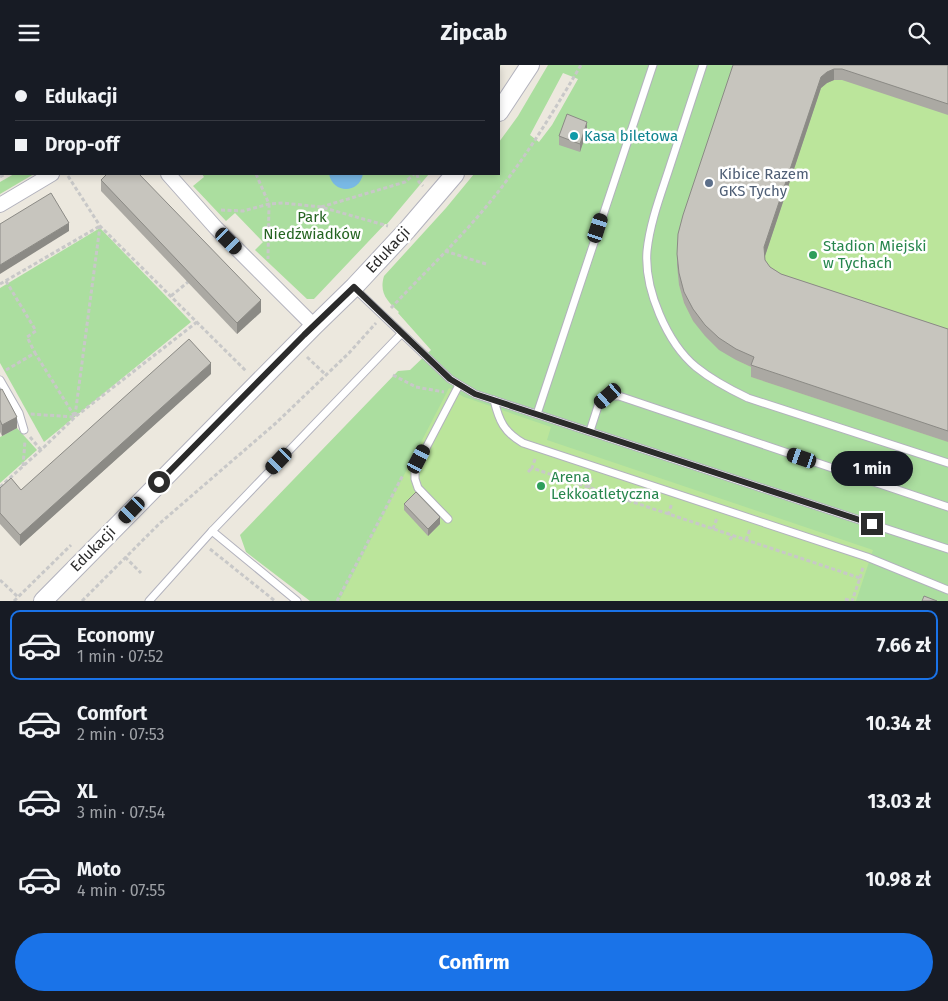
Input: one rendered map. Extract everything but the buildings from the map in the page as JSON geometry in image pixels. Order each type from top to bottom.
[{"type":"street","points":[[500,110],[530,65]]},
{"type":"street","points":[[0,205],[50,175]]},
{"type":"street","points":[[169,175],[197,207],[314,326]]},
{"type":"street","name":"Edukacji","points":[[43,601],[354,287],[407,230],[454,175]]},
{"type":"lane","points":[[537,414],[653,65]]},
{"type":"lane","points":[[703,65],[652,222],[647,253],[649,283],[659,314],[675,343],[694,366],[720,385],[748,398],[948,463]]},
{"type":"lane","points":[[354,287],[382,317],[450,379],[475,394],[948,549]]},
{"type":"lane","points":[[149,601],[212,531],[401,334]]},
{"type":"lane","points":[[0,380],[19,413],[24,430]]},
{"type":"lane","points":[[448,519],[418,488],[415,469],[459,385]]},
{"type":"lane","points":[[590,431],[599,403],[608,396],[618,396],[948,507]]},
{"type":"lane","points":[[494,400],[503,427],[511,436],[523,443],[867,557],[948,590]]},
{"type":"lane","points":[[212,531],[297,601]]},
{"type":"path","points":[[82,601],[159,524],[276,423],[349,353],[486,207],[526,153],[581,65]]},
{"type":"path","points":[[256,175],[269,204],[268,280]]},
{"type":"path","points":[[321,207],[405,182],[414,175]]},
{"type":"path","points":[[415,175],[424,188]]},
{"type":"path","points":[[68,176],[100,226],[246,371],[252,365]]},
{"type":"path","points":[[197,207],[243,211],[269,204],[283,203],[321,207],[388,226]]},
{"type":"path","points":[[0,284],[100,226]]},
{"type":"path","points":[[74,417],[100,226]]},
{"type":"path","points":[[445,251],[486,264]]},
{"type":"path","points":[[6,281],[36,331],[27,337],[74,417]]},
{"type":"path","points":[[171,296],[188,282]]},
{"type":"path","points":[[0,487],[74,417],[197,322]]},
{"type":"path","points":[[0,374],[35,353]]},
{"type":"path","points":[[393,375],[416,387],[446,392],[442,401]]},
{"type":"path","points":[[19,413],[74,417]]},
{"type":"path","points":[[23,466],[26,443],[24,430]]},
{"type":"path","points":[[528,472],[532,467],[569,483],[622,498],[635,506],[668,513],[860,578]]},
{"type":"path","points":[[337,601],[406,470]]},
{"type":"path","points":[[6,481],[12,487]]},
{"type":"path","points":[[746,540],[750,526]]},
{"type":"path","points":[[730,541],[732,535]]},
{"type":"path","points":[[202,542],[274,601]]},
{"type":"path","points":[[14,601],[73,543]]},
{"type":"path","points":[[125,557],[141,573]]},
{"type":"path","points":[[845,599],[852,601],[862,572]]},
{"type":"path","points":[[0,580],[18,597]]},
{"type":"green space","points":[[548,65],[948,65],[948,601],[310,601],[246,552],[240,535],[398,371],[410,370],[431,350],[385,296],[383,292],[384,276],[473,175],[500,175],[500,141],[518,116]],"holes":[[[563,73],[578,79],[552,125],[539,142],[530,135]]]},
{"type":"green space","name":"Stadion Miejski w Tychach","points":[[948,65],[948,442],[751,377],[753,368],[736,360],[693,321],[684,303],[679,285],[734,70]]},
{"type":"green space","points":[[12,175],[32,175],[0,194],[0,182]]},
{"type":"green space","name":"Park Niedźwiadków","points":[[203,175],[428,175],[387,224],[314,299],[307,299],[255,250],[263,242],[235,213],[226,221],[193,186],[204,177]]},
{"type":"green space","points":[[100,228],[191,322],[44,442],[0,363],[0,288]]},
{"type":"green space","name":"Arena Lekkoatletyczna","points":[[449,388],[464,397],[551,427],[547,440],[873,550],[856,601],[339,601]]},
{"type":"green space","points":[[17,428],[37,450],[0,483],[0,437]]},
{"type":"water","points":[[329,175],[363,175],[361,181],[352,188],[340,188],[331,181]]},
{"type":"place","name":"Kasa biletowa","points":[[574,136]]},
{"type":"place","name":"Kibice Razem GKS Tychy","points":[[709,183]]},
{"type":"place","name":"Stadion Miejski w Tychach","points":[[813,255]]},
{"type":"place","name":"Arena Lekkoatletyczna","points":[[541,486]]},
{"type":"route","points":[[159,482],[354,287],[382,317],[450,379],[475,394],[872,524]]}]
